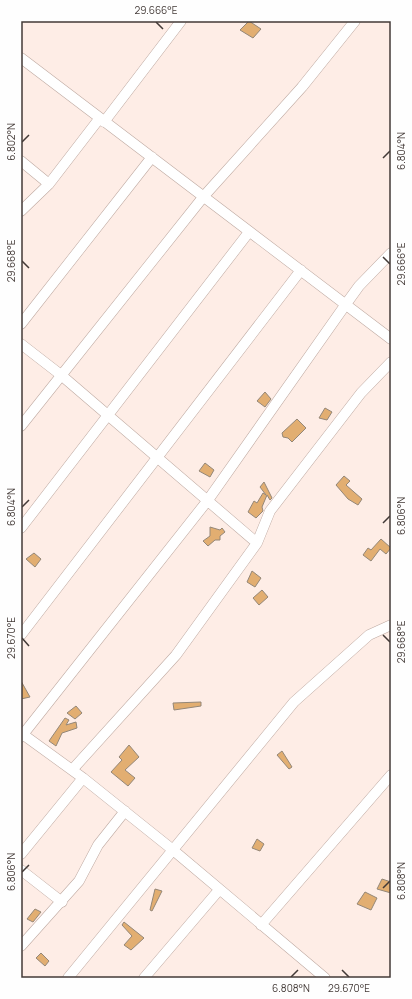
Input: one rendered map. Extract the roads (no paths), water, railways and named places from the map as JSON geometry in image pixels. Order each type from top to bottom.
[{"type":"street","points":[[21,211],[49,184],[102,121],[181,21]]},
{"type":"street","points":[[21,426],[204,196],[302,87],[355,21]]},
{"type":"street","points":[[21,58],[391,339]]},
{"type":"street","points":[[21,324],[152,157]]},
{"type":"street","points":[[21,161],[49,184]]},
{"type":"street","points":[[21,528],[249,232]]},
{"type":"street","points":[[325,978],[125,811],[83,778],[22,735],[208,500],[359,286],[391,253]]},
{"type":"street","points":[[21,635],[301,270]]},
{"type":"street","points":[[21,344],[61,374],[107,416],[257,543]]},
{"type":"street","points":[[72,770],[176,655],[257,543],[270,511],[361,393],[391,362]]},
{"type":"street","points":[[68,978],[294,702],[369,635],[391,625]]},
{"type":"street","points":[[261,925],[391,775]]},
{"type":"street","points":[[21,854],[83,778]]},
{"type":"street","points":[[21,946],[62,902],[79,881],[98,845],[125,811]]},
{"type":"street","points":[[21,870],[62,902]]},
{"type":"street","points":[[148,976],[219,890]]}]
